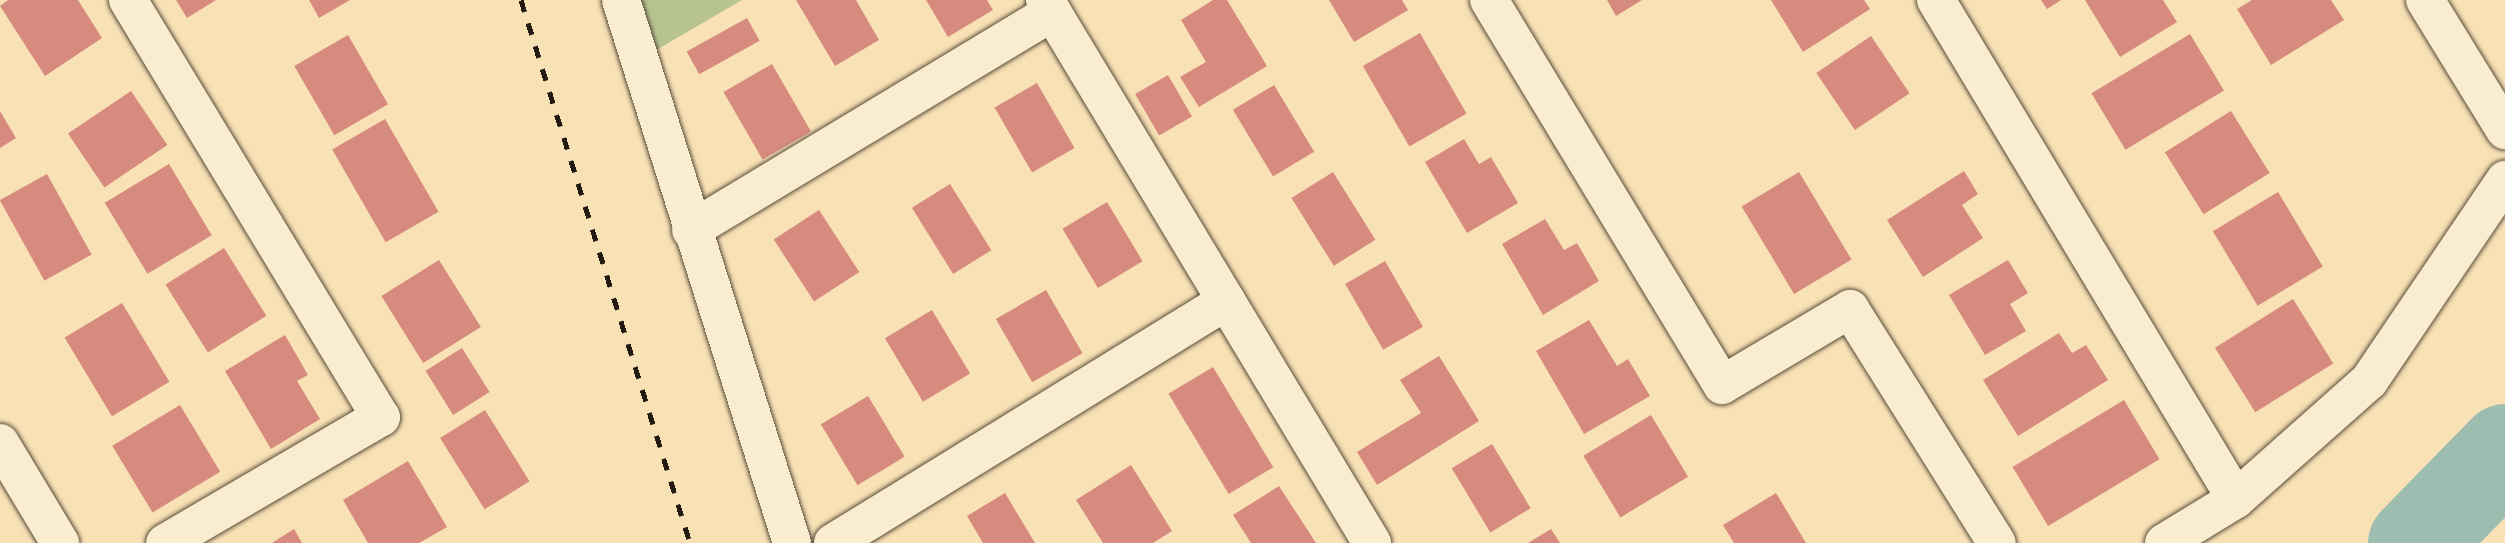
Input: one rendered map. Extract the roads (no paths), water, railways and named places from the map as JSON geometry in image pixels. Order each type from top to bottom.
[{"type":"street","points":[[128,0],[381,417],[165,543]]},
{"type":"street","points":[[621,0],[691,230],[792,543]]},
{"type":"street","points":[[1489,0],[1723,385],[1850,309],[1997,543]]},
{"type":"street","points":[[1936,0],[2236,499]]},
{"type":"street","points":[[2425,0],[2505,130]]},
{"type":"street","points":[[691,230],[1048,6],[1372,543]]},
{"type":"street","points":[[2164,543],[2236,499],[2369,381],[2505,180]]},
{"type":"street","points":[[833,543],[1226,301]]},
{"type":"street","points":[[0,443],[60,543]]},
{"type":"waterway","points":[[2414,543],[2505,450]]},
{"type":"railway","points":[[521,0],[690,543]]}]
